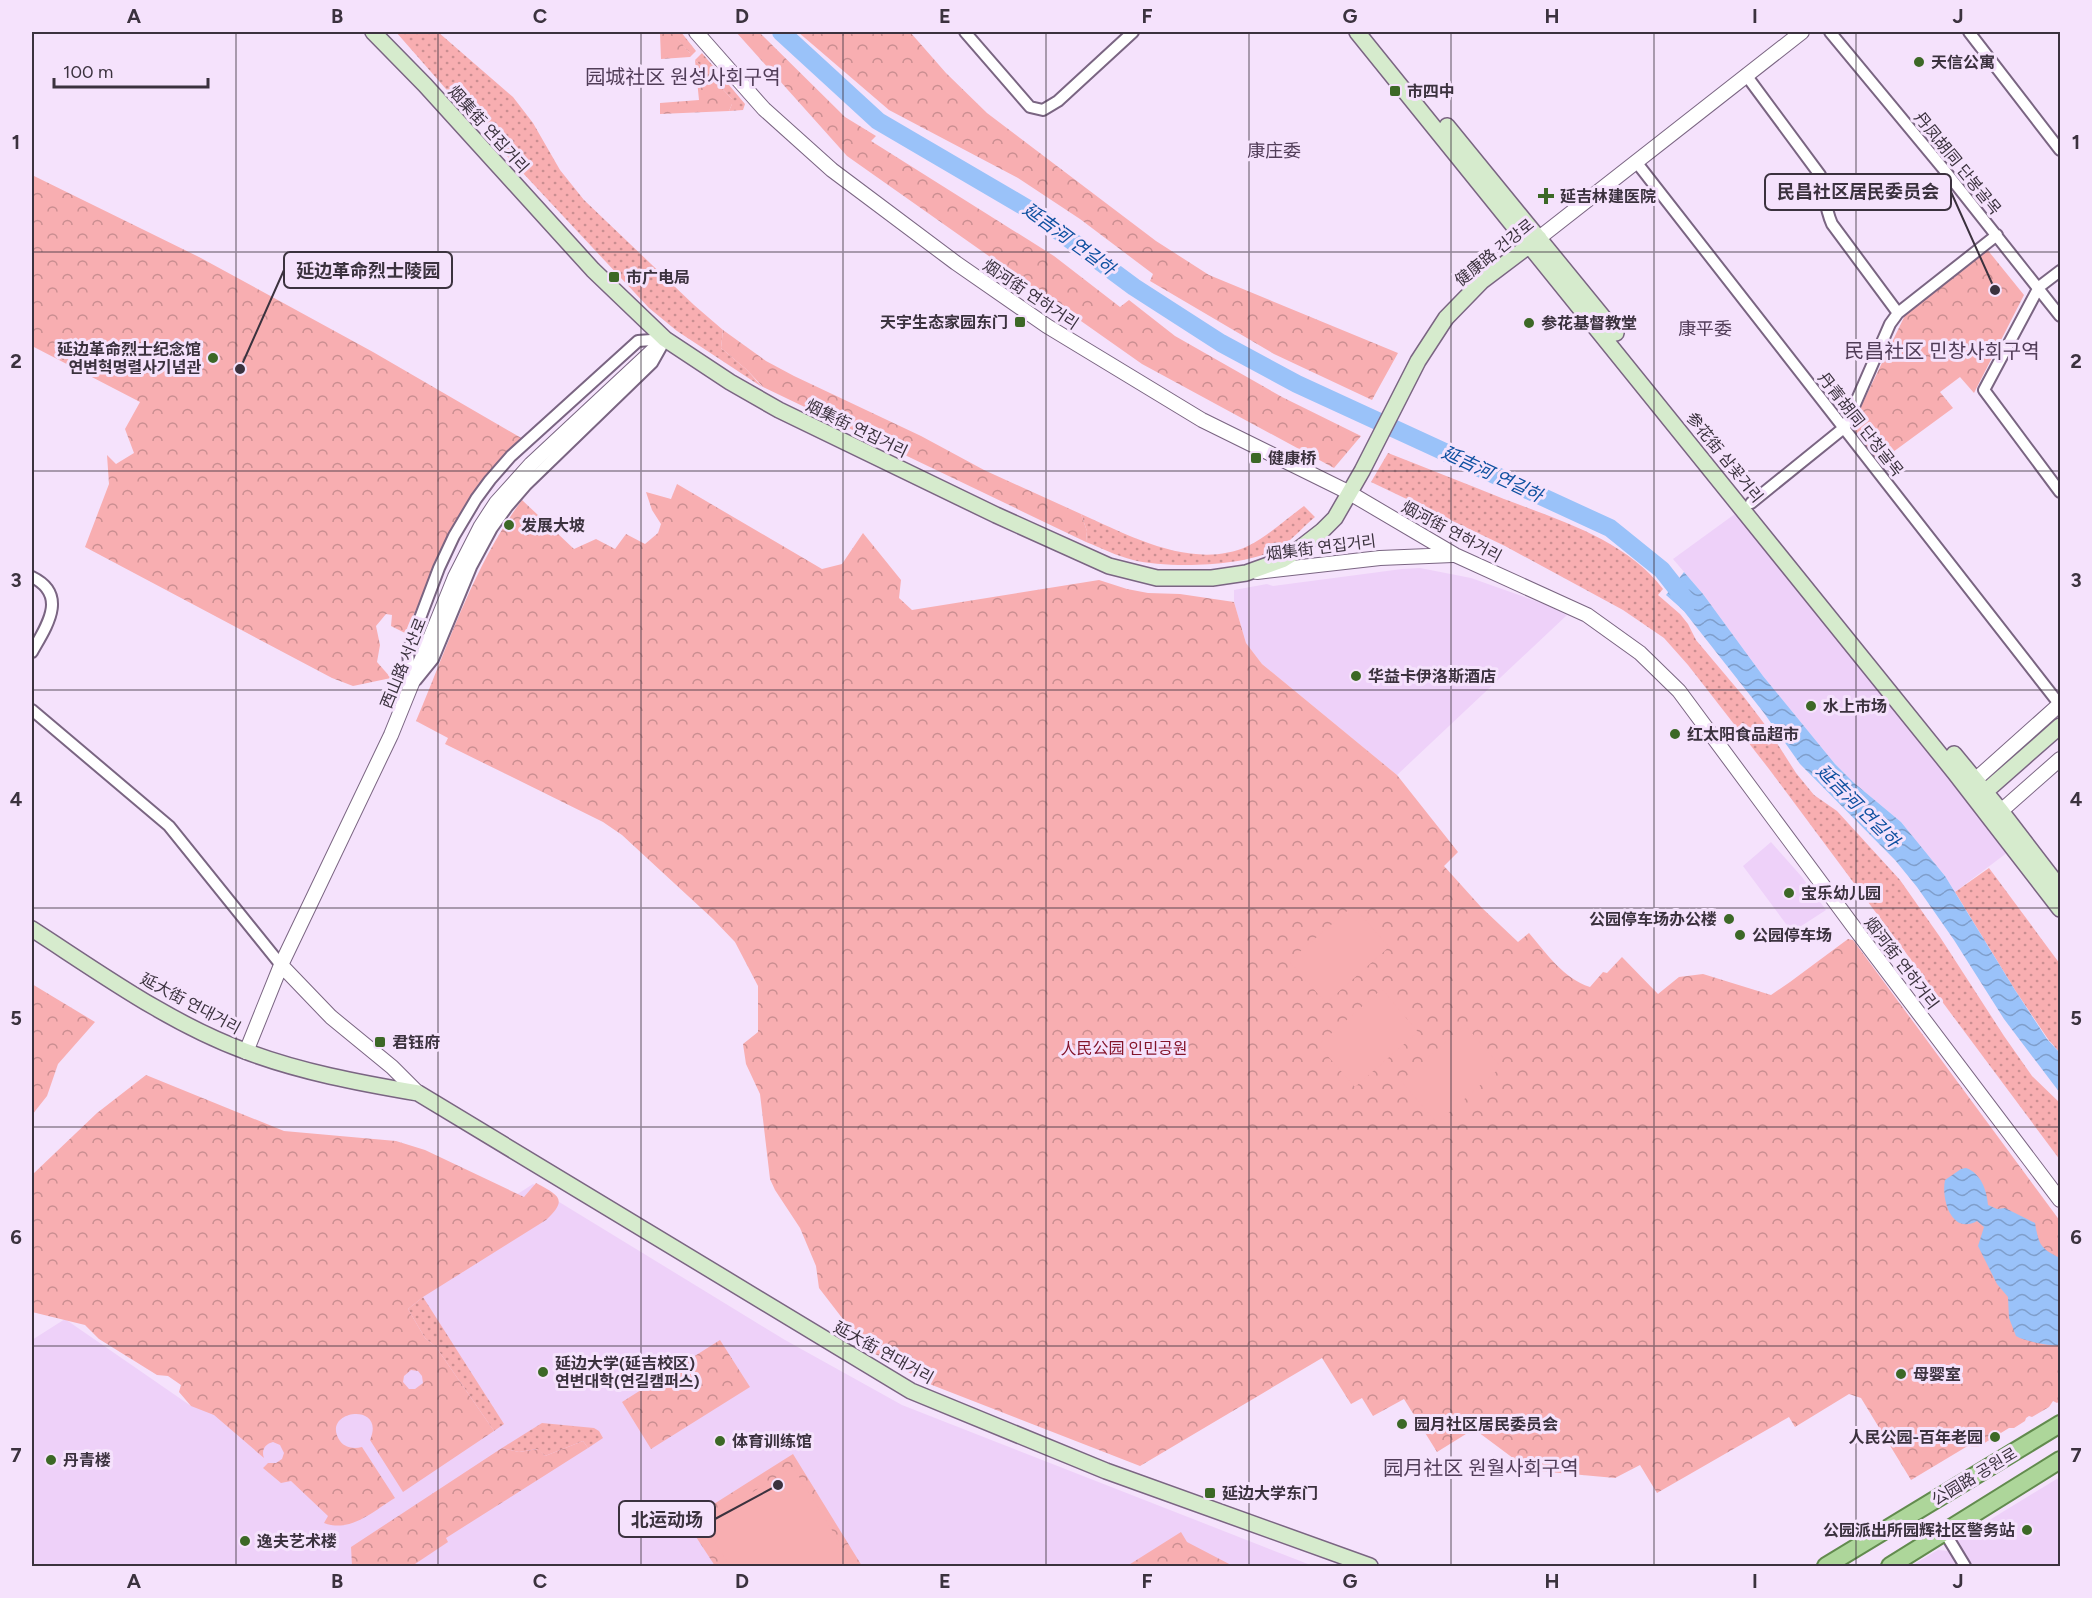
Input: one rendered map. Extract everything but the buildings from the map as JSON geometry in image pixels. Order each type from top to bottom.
[{"type":"main road","name":"烟集街 연집거리","points":[[373,32],[593,270],[665,339],[730,382],[779,410],[996,515],[1109,566],[1157,578],[1212,578],[1246,573]]},
{"type":"main road","name":"参花街 삼꽃거리","points":[[1357,32],[1751,503],[1985,799],[2061,888]]},
{"type":"main road","name":"参花街 삼꽃거리","points":[[1370,32],[1955,772],[1985,799],[2061,909]]},
{"type":"main road","name":"健康路 건강로","points":[[1246,573],[1282,560],[1309,542],[1335,518],[1362,471],[1418,361],[1446,318],[1471,290],[1535,242]]},
{"type":"main road","points":[[1985,799],[2061,726]]},
{"type":"main road","points":[[1985,799],[2061,739]]},
{"type":"main road","name":"延大街 연대거리","points":[[32,929],[177,1019],[246,1052],[360,1083],[418,1093],[911,1391],[1106,1471],[1370,1566]]},
{"type":"main road","name":"公园路 공원로","points":[[1826,1566],[2061,1424]]},
{"type":"main road","name":"公园路 공원로","points":[[1890,1566],[2061,1460]]},
{"type":"street","name":"烟河街 연하거리","points":[[696,32],[764,109],[832,170],[956,263],[1047,326],[1202,420],[1348,492],[1455,555],[1587,615],[1640,653],[1679,692],[2061,1200]]},
{"type":"street","points":[[965,32],[1030,107],[1043,110],[1058,101],[1133,32]]},
{"type":"street","name":"健康路 건강로","points":[[1535,242],[1802,32]]},
{"type":"street","name":"丹凤胡同 단봉골목","points":[[1830,32],[2061,316]]},
{"type":"street","points":[[1969,32],[2061,150]]},
{"type":"street","points":[[1746,75],[1820,175],[1824,186],[1826,210],[1832,224],[1898,313]]},
{"type":"street","name":"丹青胡同 단청골목","points":[[1637,163],[2060,704]]},
{"type":"street","points":[[1751,503],[1845,427],[1890,324],[1898,313],[1997,235]]},
{"type":"street","points":[[2061,271],[2039,287],[1984,390],[2061,492]]},
{"type":"street","name":"西山路 서산로","points":[[246,1052],[281,965],[412,686],[467,550],[496,503],[531,464],[665,339]]},
{"type":"street","name":"烟集街 연집거리","points":[[1246,573],[1388,557],[1455,555]]},
{"type":"street","points":[[32,577],[47,589],[53,605],[49,621],[32,652]]},
{"type":"street","points":[[1985,799],[2060,704]]},
{"type":"street","points":[[32,710],[169,826],[281,965]]},
{"type":"street","points":[[1985,799],[2061,759]]},
{"type":"street","name":"延大街 연대거리","points":[[281,965],[331,1017],[392,1067],[418,1093]]},
{"type":"street","points":[[1945,1533],[1965,1566]]},
{"type":"shaded area","points":[[1739,511],[2008,852],[1955,892],[1945,876],[1901,822],[1835,764],[1763,676],[1703,594],[1673,559]]},
{"type":"shaded area","points":[[1420,568],[1471,578],[1544,604],[1567,615],[1397,775],[1262,664],[1246,643],[1234,602],[1234,590],[1267,584],[1273,586]]},
{"type":"shaded area","name":"宝乐幼儿园","points":[[1771,842],[1802,877],[1826,910],[1792,932],[1743,866]]},
{"type":"shaded area","name":"延边大学(延吉校区) 연변대학(연길캠퍼스)","points":[[533,1184],[785,1340],[902,1405],[1313,1566],[32,1566],[32,1340],[65,1319],[191,1406]]},
{"type":"shaded area","points":[[2060,1477],[2060,1566],[1971,1566],[1959,1547],[1960,1538]]},
{"type":"shaded area","points":[[1938,1550],[1948,1551],[1958,1566],[1911,1566]]},
{"type":"green space","points":[[396,32],[438,32],[513,97],[533,123],[560,170],[584,200],[723,330],[721,348],[747,370],[762,387],[677,331],[649,308],[492,140],[493,132],[481,117],[474,121]]},
{"type":"green space","points":[[670,32],[681,32],[696,51],[690,57],[690,53]]},
{"type":"green space","points":[[671,32],[690,53],[690,57],[661,59],[660,33]]},
{"type":"green space","points":[[736,32],[759,32],[845,117],[876,136],[871,141],[1054,256],[1120,307],[1129,300],[1175,336],[1282,397],[1361,436],[1334,468],[1142,364],[847,156]]},
{"type":"green space","points":[[798,32],[910,32],[946,73],[987,113],[1156,241],[1209,275],[1398,353],[1372,400],[1274,354],[1150,281],[1153,274],[1080,219],[1018,178],[889,110]]},
{"type":"green space","points":[[702,53],[745,104],[743,110],[729,111],[732,99],[695,60]]},
{"type":"green space","points":[[695,60],[732,99],[729,111],[660,114],[660,103],[699,100]]},
{"type":"green space","points":[[32,175],[199,257],[373,352],[523,439],[435,569],[405,633],[391,626],[392,615],[386,614],[376,626],[380,645],[377,662],[391,678],[353,686],[332,678],[85,547],[109,484],[107,455],[116,464],[134,453],[125,429],[140,402],[32,346]]},
{"type":"green space","points":[[1986,248],[2024,295],[1974,393],[1960,377],[1940,392],[1953,408],[1878,463],[1854,432],[1852,425],[1908,309]]},
{"type":"green space","points":[[723,330],[766,361],[794,376],[921,436],[984,470],[1081,514],[1087,531],[1086,542],[763,387],[721,348]]},
{"type":"green space","points":[[1388,453],[1569,524],[1611,545],[1648,572],[1663,589],[1658,595],[1688,624],[1696,640],[1744,697],[1796,773],[1814,795],[1837,811],[1900,880],[2032,1076],[2060,1103],[2060,1160],[1769,769],[1688,665],[1664,638],[1623,610],[1505,546],[1371,482]]},
{"type":"green space","name":"人民公园 인민공원","points":[[677,484],[822,569],[842,564],[863,533],[901,580],[899,598],[912,610],[1099,580],[1148,593],[1180,594],[1234,602],[1246,643],[1262,664],[1397,775],[1458,852],[1444,866],[1481,907],[1518,942],[1529,933],[1564,971],[1580,983],[1590,987],[1603,972],[1607,973],[1622,957],[1658,994],[1679,977],[1703,974],[1771,995],[1848,939],[1853,940],[2060,1221],[2060,1401],[2057,1403],[2053,1401],[2049,1407],[2032,1417],[2029,1416],[2014,1428],[2009,1428],[1978,1447],[1966,1447],[1911,1480],[1861,1398],[1849,1394],[1795,1427],[1789,1417],[1657,1493],[1640,1465],[1615,1478],[1538,1471],[1525,1467],[1474,1429],[1437,1452],[1404,1399],[1373,1416],[1362,1398],[1351,1404],[1322,1358],[1140,1466],[932,1385],[866,1349],[819,1288],[816,1266],[800,1228],[770,1179],[760,1094],[746,1064],[743,1044],[758,1032],[758,986],[735,942],[622,835],[603,822],[445,744],[448,738],[416,721],[475,579],[505,525],[522,500],[574,549],[596,539],[615,549],[626,534],[645,544],[658,533],[661,524],[652,510],[646,492],[671,499]]},
{"type":"green space","points":[[1304,506],[1315,517],[1281,547],[1249,559],[1187,565],[1167,565],[1133,560],[1086,542],[1087,531],[1081,514],[1163,548],[1206,555],[1227,553],[1248,546]]},
{"type":"green space","points":[[1989,868],[2060,964],[2060,1053],[2015,990],[1955,892]]},
{"type":"green space","points":[[1353,906],[1389,947],[1326,1003],[1289,961]]},
{"type":"green space","points":[[32,984],[95,1022],[58,1064],[47,1096],[32,1115]]},
{"type":"green space","points":[[1382,989],[1418,1032],[1355,1087],[1318,1045]]},
{"type":"green space","points":[[1465,1025],[1501,1067],[1437,1123],[1401,1081]]},
{"type":"green space","points":[[146,1075],[284,1131],[396,1141],[425,1150],[524,1197],[536,1183],[555,1194],[559,1202],[546,1220],[423,1297],[408,1309],[425,1338],[436,1347],[494,1431],[403,1492],[370,1440],[373,1428],[370,1419],[354,1414],[345,1417],[338,1422],[336,1430],[340,1441],[350,1447],[362,1447],[395,1498],[353,1523],[334,1525],[324,1523],[328,1516],[291,1481],[281,1483],[263,1468],[268,1463],[276,1463],[282,1459],[284,1453],[280,1445],[273,1442],[268,1444],[263,1450],[264,1458],[214,1415],[191,1406],[179,1392],[181,1385],[168,1376],[157,1375],[99,1339],[85,1325],[32,1312],[34,1303],[32,1302],[32,1175],[97,1113]],"holes":[[[411,1370],[418,1371],[423,1383],[415,1389],[409,1389],[403,1382],[404,1376]]]},
{"type":"green space","points":[[423,1297],[504,1424],[494,1431],[436,1347],[425,1338],[408,1309]]},
{"type":"green space","points":[[720,1340],[750,1387],[651,1449],[622,1402]]},
{"type":"green space","points":[[542,1423],[594,1428],[603,1438],[588,1448],[583,1441],[545,1456],[537,1449],[519,1452],[502,1448]]},
{"type":"green space","points":[[583,1441],[588,1448],[446,1538],[448,1542],[412,1566],[352,1566],[351,1547],[502,1448],[519,1452],[538,1449],[545,1456]]},
{"type":"green space","points":[[793,1454],[862,1566],[715,1566],[685,1520],[695,1516]]},
{"type":"green space","points":[[793,1467],[854,1566],[730,1566],[703,1523]]},
{"type":"green space","points":[[1181,1532],[1187,1542],[1233,1566],[1127,1566]]},
{"type":"water","points":[[1684,572],[1703,594],[1763,676],[1835,764],[1901,822],[1945,876],[2015,990],[2047,1039],[2060,1053],[2060,1093],[2004,1019],[1917,887],[1895,860],[1800,764],[1764,713],[1683,610],[1666,595]]},
{"type":"water","points":[[1966,1168],[1976,1174],[1982,1183],[1988,1205],[1997,1209],[2005,1208],[2035,1223],[2042,1245],[2060,1258],[2060,1345],[2038,1343],[2016,1336],[2009,1318],[2008,1297],[1997,1284],[1978,1246],[1984,1227],[1977,1221],[1968,1224],[1961,1223],[1950,1213],[1945,1197],[1945,1180]]},
{"type":"waterway","name":"延吉河 연길하","points":[[781,32],[878,121],[1030,210],[1134,287],[1221,343],[1297,384],[1610,528],[1662,570],[1688,603]]},
{"type":"place","name":"天信公寓","points":[[1919,62]]},
{"type":"place","name":"市四中","points":[[1395,91]]},
{"type":"place","name":"延吉林建医院","points":[[1546,196]]},
{"type":"place","name":"市广电局","points":[[614,277]]},
{"type":"place","name":"民昌社区居民委员会","points":[[1995,290]]},
{"type":"place","name":"天宇生态家园东门","points":[[1020,322]]},
{"type":"place","name":"参花基督教堂","points":[[1529,323]]},
{"type":"place","name":"延边革命烈士纪念馆 연변혁명렬사기념관","points":[[213,358]]},
{"type":"place","name":"延边革命烈士陵园","points":[[240,369]]},
{"type":"place","name":"健康桥","points":[[1256,458]]},
{"type":"place","name":"发展大坡","points":[[509,525]]},
{"type":"place","name":"华益卡伊洛斯酒店","points":[[1356,676]]},
{"type":"place","name":"水上市场","points":[[1811,706]]},
{"type":"place","name":"红太阳食品超市","points":[[1675,734]]},
{"type":"place","name":"宝乐幼儿园","points":[[1789,893]]},
{"type":"place","name":"公园停车场办公楼","points":[[1729,919]]},
{"type":"place","name":"公园停车场","points":[[1740,935]]},
{"type":"place","name":"君钰府","points":[[380,1042]]},
{"type":"place","name":"延边大学(延吉校区) 연변대학(연길캠퍼스)","points":[[543,1372]]},
{"type":"place","name":"母婴室","points":[[1901,1374]]},
{"type":"place","name":"园月社区居民委员会","points":[[1402,1424]]},
{"type":"place","name":"人民公园-百年老园","points":[[1995,1437]]},
{"type":"place","name":"体育训练馆","points":[[720,1441]]},
{"type":"place","name":"丹青楼","points":[[51,1460]]},
{"type":"place","name":"北运动场","points":[[778,1485]]},
{"type":"place","name":"延边大学东门","points":[[1210,1493]]},
{"type":"place","name":"公园派出所园辉社区警务站","points":[[2027,1530]]},
{"type":"place","name":"逸夫艺术楼","points":[[245,1541]]},
{"type":"district","name":"园城社区 원성사회구역","points":[[683,77]]},
{"type":"district","name":"康庄委","points":[[1274,151]]},
{"type":"district","name":"康平委","points":[[1705,329]]},
{"type":"district","name":"民昌社区 민창사회구역","points":[[1942,351]]},
{"type":"district","name":"园月社区 원월사회구역","points":[[1481,1468]]}]
